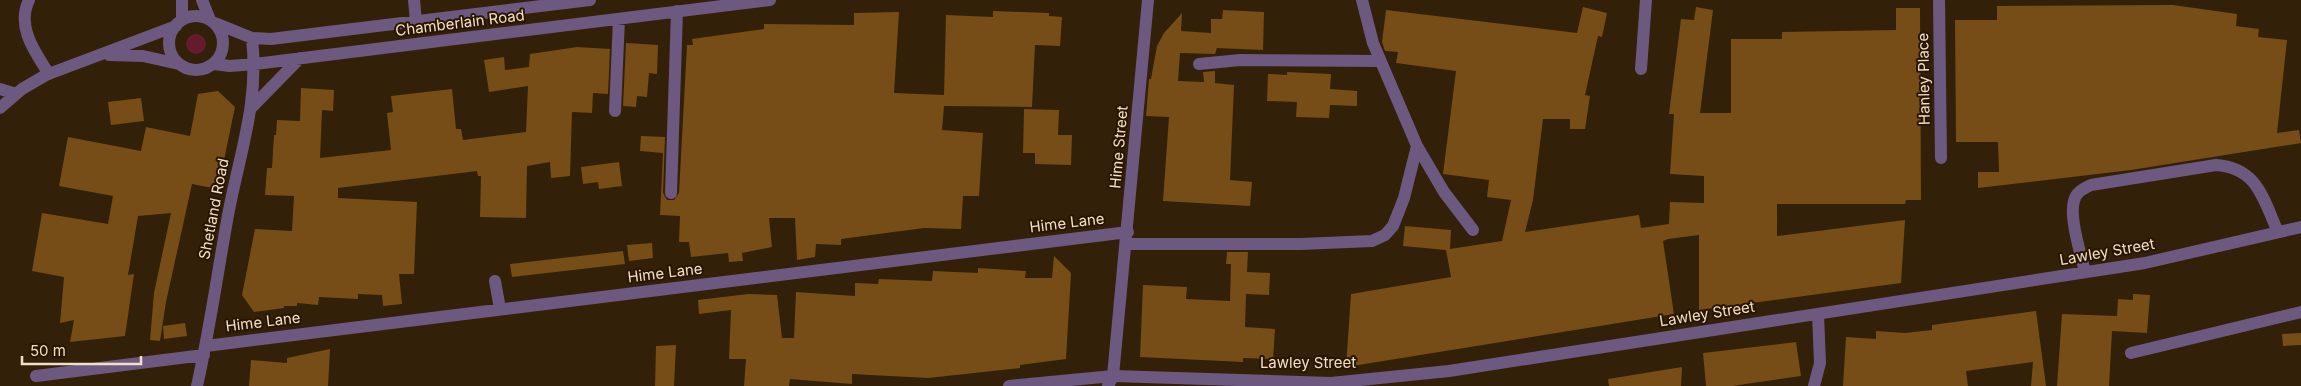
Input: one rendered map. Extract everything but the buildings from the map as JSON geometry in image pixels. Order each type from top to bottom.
[{"type":"street","points":[[29,0],[26,6],[25,24],[29,44],[49,74]]},
{"type":"street","points":[[179,64],[170,50],[171,33],[179,23],[182,0]]},
{"type":"street","points":[[92,57],[123,54],[143,56],[197,70],[214,64],[220,57],[223,39],[212,22],[202,0]]},
{"type":"street","points":[[414,0],[416,22]]},
{"type":"street","name":"Chamberlain Road","points":[[212,22],[252,38],[285,38],[590,0]]},
{"type":"street","name":"Chamberlain Road","points":[[214,64],[230,66],[255,64],[770,0]]},
{"type":"street","name":"Hime Street","points":[[1110,381],[1127,238],[1148,0]]},
{"type":"street","points":[[1362,0],[1380,61],[1417,146],[1448,198],[1473,230]]},
{"type":"street","points":[[1641,68],[1646,0]]},
{"type":"street","name":"Hanley Place","points":[[1939,0],[1941,158]]},
{"type":"street","points":[[671,193],[677,12]]},
{"type":"street","points":[[0,108],[16,94],[49,74],[196,16],[212,22]]},
{"type":"street","points":[[615,111],[619,19]]},
{"type":"street","name":"Shetland Road","points":[[197,386],[229,210],[252,107],[255,64],[252,38]]},
{"type":"street","points":[[252,107],[300,58]]},
{"type":"street","points":[[1199,64],[1240,60],[1380,61]]},
{"type":"street","points":[[0,88],[16,94]]},
{"type":"street","name":"Hime Lane","points":[[36,376],[205,350],[500,309],[1127,238],[1251,244],[1372,241],[1384,235],[1394,226],[1401,208],[1417,146]]},
{"type":"street","points":[[2084,272],[2073,212],[2074,200],[2080,190],[2091,185],[2216,165],[2230,166],[2244,172],[2256,184],[2278,232]]},
{"type":"street","name":"Lawley Street","points":[[1010,386],[1110,381],[1331,383],[1449,371],[2145,263],[2301,227]]},
{"type":"street","points":[[495,281],[500,309]]},
{"type":"street","points":[[2131,353],[2301,312]]},
{"type":"street","points":[[1814,386],[1820,363],[1818,314]]},
{"type":"shaded area","points":[[192,34],[200,34],[206,40],[206,48],[200,54],[192,54],[186,48],[186,40]]}]
